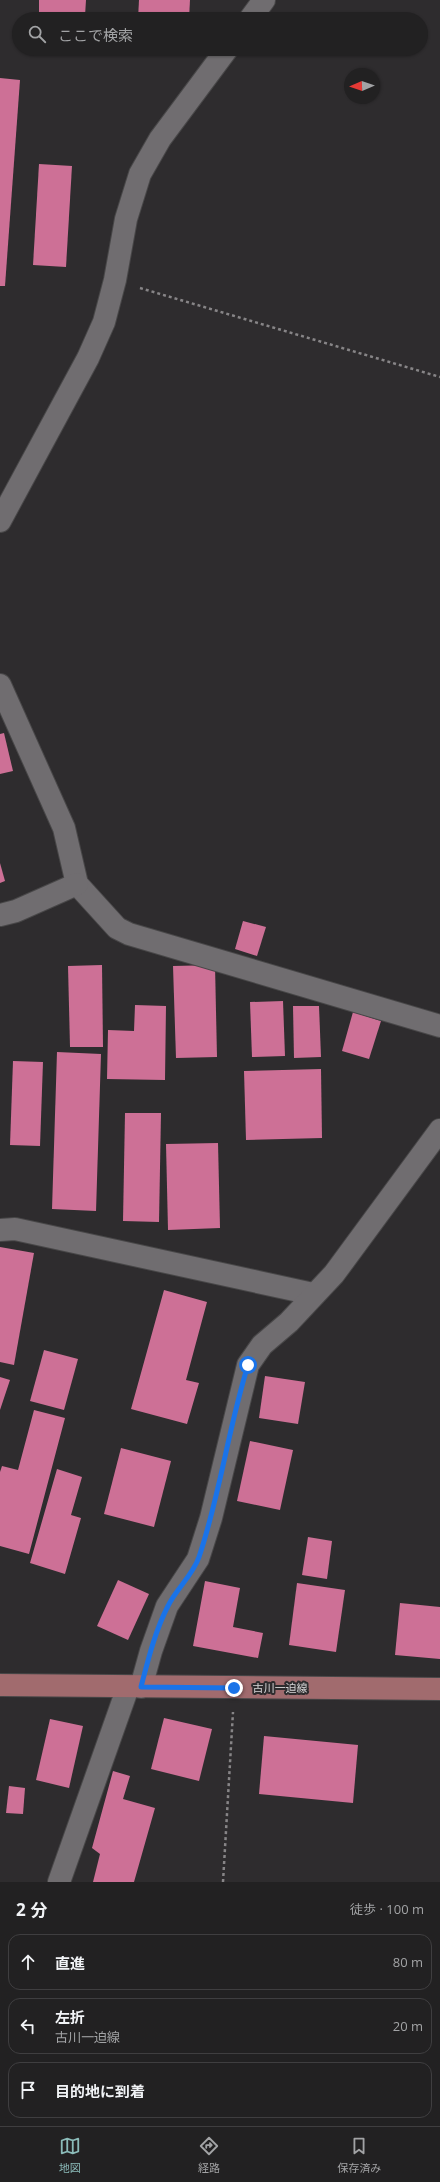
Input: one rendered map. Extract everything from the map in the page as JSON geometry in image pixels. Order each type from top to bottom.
[{"type":"main road","name":"古川一迫線","points":[[0,1685],[440,1689]]},
{"type":"street","points":[[255,12],[264,0]]},
{"type":"street","points":[[0,521],[88,358],[104,322],[115,280],[126,219],[140,174],[160,139],[222,56]]},
{"type":"street","points":[[0,685],[64,828],[77,884],[117,928],[129,934],[440,1026]]},
{"type":"street","points":[[0,915],[16,911],[77,884]]},
{"type":"street","points":[[59,1882],[135,1687],[151,1651],[167,1606],[198,1560],[211,1518],[240,1390],[248,1365],[262,1345],[289,1322],[313,1294],[334,1274],[440,1130]]},
{"type":"street","points":[[0,1230],[15,1228],[313,1294]]},
{"type":"path","points":[[115,280],[440,378]]},
{"type":"path","points":[[223,1882],[234,1688]]},
{"type":"building","points":[[39,0],[86,0],[85,12],[39,12]]},
{"type":"building","points":[[139,0],[190,0],[189,12],[138,12]]},
{"type":"building","points":[[0,78],[20,80],[5,286],[0,286]]},
{"type":"building","points":[[39,164],[72,166],[66,267],[33,265]]},
{"type":"building","points":[[4,733],[13,771],[0,774],[0,734]]},
{"type":"building","points":[[0,863],[5,881],[0,883]]},
{"type":"building","points":[[243,921],[266,927],[257,956],[235,949]]},
{"type":"building","points":[[102,965],[103,1047],[70,1047],[68,966]]},
{"type":"building","points":[[215,965],[217,1057],[176,1058],[173,966]]},
{"type":"building","points":[[283,1001],[285,1056],[252,1057],[250,1002]]},
{"type":"building","points":[[135,1005],[166,1006],[165,1080],[107,1079],[108,1030],[134,1031]]},
{"type":"building","points":[[293,1006],[319,1006],[321,1057],[294,1058]]},
{"type":"building","points":[[353,1012],[381,1021],[369,1059],[342,1051]]},
{"type":"building","points":[[57,1052],[101,1054],[96,1211],[52,1209]]},
{"type":"building","points":[[13,1061],[43,1062],[40,1146],[10,1145]]},
{"type":"building","points":[[321,1069],[322,1138],[246,1140],[244,1071]]},
{"type":"building","points":[[125,1113],[161,1113],[159,1222],[123,1221]]},
{"type":"building","points":[[218,1143],[220,1228],[168,1230],[166,1144]]},
{"type":"building","points":[[0,1247],[34,1253],[14,1365],[0,1362]]},
{"type":"building","points":[[164,1290],[207,1302],[186,1380],[199,1383],[187,1424],[131,1409]]},
{"type":"building","points":[[44,1350],[78,1359],[64,1410],[30,1401]]},
{"type":"building","points":[[265,1376],[305,1382],[298,1424],[259,1418]]},
{"type":"building","points":[[0,1377],[10,1380],[0,1410]]},
{"type":"building","points":[[34,1410],[65,1418],[29,1554],[0,1546],[0,1472],[2,1466],[18,1470]]},
{"type":"building","points":[[250,1441],[293,1450],[280,1510],[237,1501]]},
{"type":"building","points":[[121,1448],[171,1461],[154,1527],[104,1514]]},
{"type":"building","points":[[57,1469],[82,1477],[71,1515],[81,1518],[65,1574],[30,1563]]},
{"type":"building","points":[[308,1537],[332,1541],[327,1579],[302,1575]]},
{"type":"building","points":[[118,1580],[149,1594],[128,1640],[97,1626]]},
{"type":"building","points":[[205,1581],[240,1588],[233,1627],[263,1633],[258,1658],[193,1646]]},
{"type":"building","points":[[297,1583],[345,1590],[336,1652],[289,1645]]},
{"type":"building","points":[[400,1603],[440,1607],[440,1659],[395,1655]]},
{"type":"building","points":[[164,1718],[212,1729],[199,1781],[151,1769]]},
{"type":"building","points":[[50,1719],[83,1726],[69,1788],[36,1780]]},
{"type":"building","points":[[264,1736],[358,1745],[353,1803],[259,1794]]},
{"type":"building","points":[[113,1771],[130,1776],[123,1799],[155,1808],[134,1882],[93,1882],[100,1854],[92,1848]]},
{"type":"building","points":[[9,1786],[25,1788],[23,1814],[6,1813]]},
{"type":"route","points":[[234,1688],[141,1687],[151,1651],[167,1606],[198,1560],[211,1518],[240,1390],[248,1365]]}]
